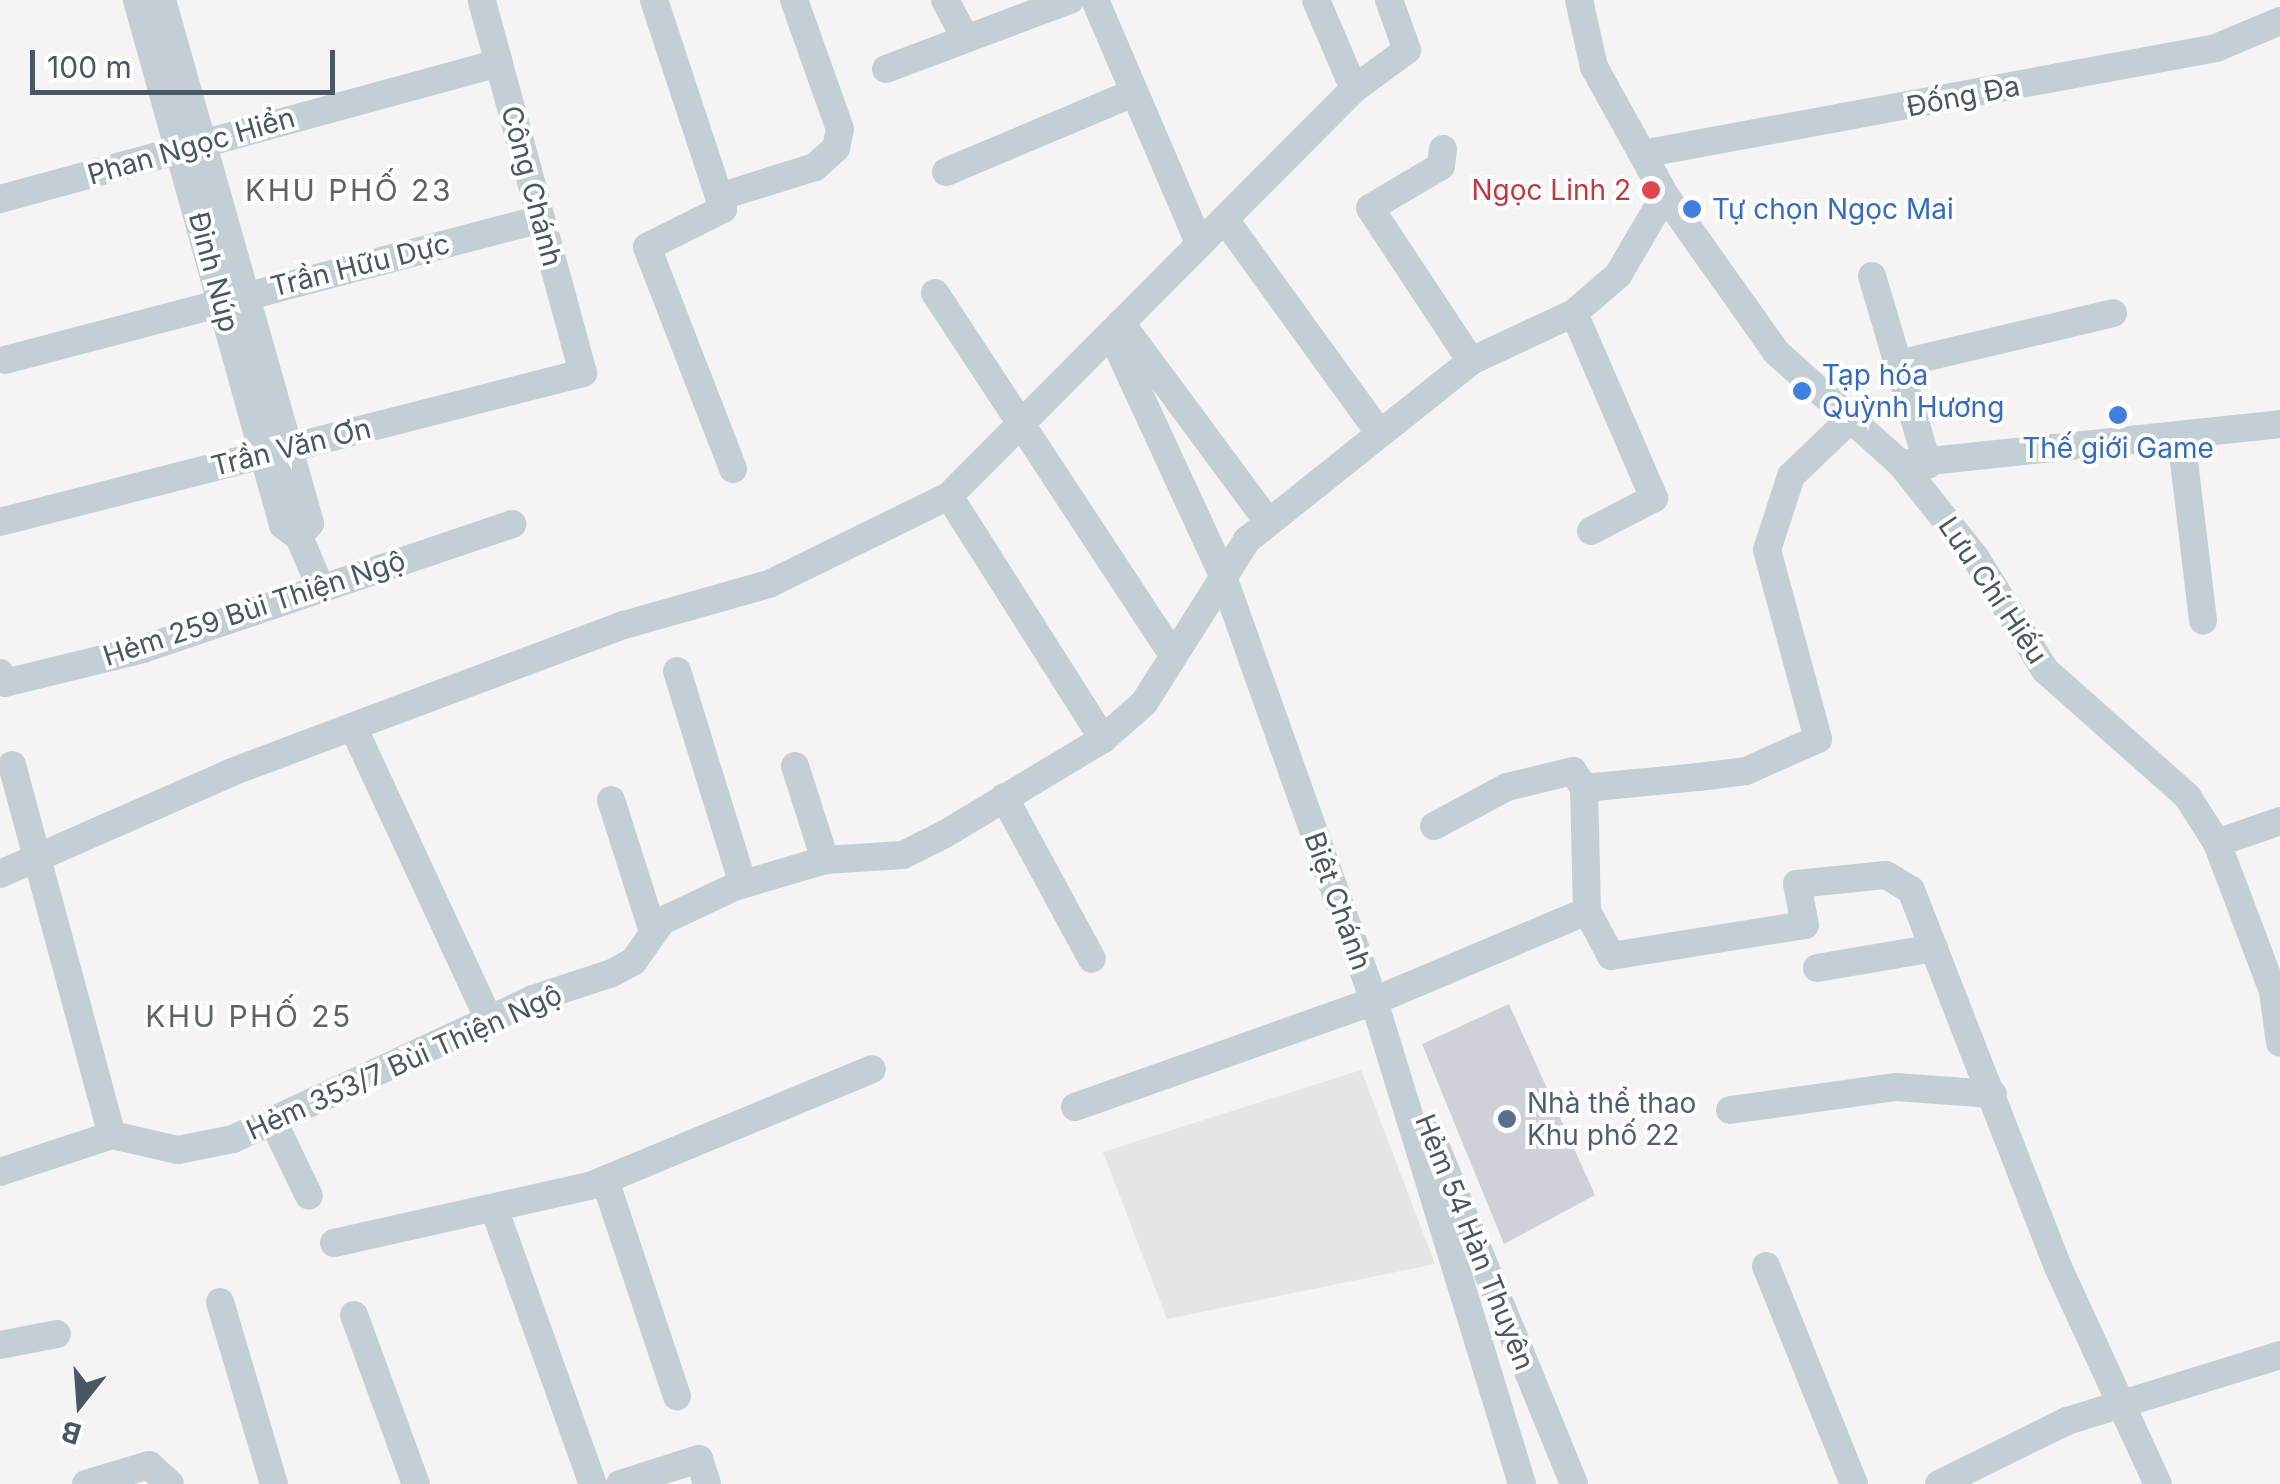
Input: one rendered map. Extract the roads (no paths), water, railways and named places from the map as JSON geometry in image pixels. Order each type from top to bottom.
[{"type":"street","name":"Đinh Núp","points":[[137,0],[193,146]]},
{"type":"street","name":"Đinh Núp","points":[[162,0],[193,146],[275,452],[283,525],[299,537],[321,588]]},
{"type":"street","name":"Công Chánh","points":[[482,0],[582,373]]},
{"type":"street","points":[[654,0],[723,209],[647,247],[733,468]]},
{"type":"street","points":[[718,197],[815,167],[836,148],[840,129],[794,0]]},
{"type":"street","points":[[945,0],[962,34]]},
{"type":"street","points":[[1095,0],[1199,242]]},
{"type":"street","points":[[1316,0],[1354,89]]},
{"type":"street","points":[[0,874],[354,729],[624,625],[790,576],[949,496],[1354,89],[1407,50],[1389,0]]},
{"type":"street","name":"Lưu Chí Hiếu","points":[[1579,0],[1594,66],[1665,196],[1776,352],[1846,423],[1914,465],[2046,670],[2157,764],[2217,843],[2273,990],[2280,1042]]},
{"type":"street","points":[[886,69],[962,34],[1062,1]]},
{"type":"street","name":"Đống Đa","points":[[1642,154],[2216,48],[2280,21]]},
{"type":"street","name":"Phan Ngọc Hiển","points":[[0,199],[499,63]]},
{"type":"street","points":[[946,172],[1133,93]]},
{"type":"street","points":[[1443,149],[1441,166],[1370,208],[1472,361]]},
{"type":"street","name":"Hẻm 353/7 Bùi Thiện Ngộ","points":[[112,1135],[178,1150],[233,1140],[489,1020],[622,967],[652,932],[743,884],[825,860],[903,855],[1103,739],[1144,704],[1221,571],[1268,522],[1378,430],[1472,361],[1574,314],[1618,275],[1665,196]]},
{"type":"street","name":"Trần Hữu Dực","points":[[5,360],[542,219]]},
{"type":"street","points":[[1226,221],[1378,430]]},
{"type":"street","points":[[1872,276],[1898,364],[1914,465],[2181,436],[2279,431]]},
{"type":"street","points":[[935,293],[1172,655]]},
{"type":"street","points":[[1574,314],[1654,498],[1652,507],[1592,530]]},
{"type":"street","points":[[1898,364],[2113,314]]},
{"type":"street","points":[[1116,328],[1268,522]]},
{"type":"street","name":"Biệt Chánh","points":[[1116,328],[1221,571],[1374,1000],[1522,1484]]},
{"type":"street","name":"Trần Văn Ơn","points":[[0,522],[582,373]]},
{"type":"street","points":[[1584,788],[1746,770],[1818,739],[1768,550],[1791,476],[1846,423]]},
{"type":"street","points":[[2181,436],[2204,621]]},
{"type":"street","points":[[949,496],[1103,739]]},
{"type":"street","name":"Hẻm 259 Bùi Thiện Ngộ","points":[[0,672],[5,684],[142,649],[512,524]]},
{"type":"street","points":[[677,671],[743,884]]},
{"type":"street","points":[[354,729],[489,1020]]},
{"type":"street","points":[[0,1172],[112,1135],[31,859],[12,765]]},
{"type":"street","points":[[795,766],[825,860]]},
{"type":"street","points":[[1434,826],[1508,787],[1573,771],[1584,788],[1587,912],[1611,956],[1804,924],[1797,884],[1886,875],[1911,890],[2121,1405],[2158,1484]]},
{"type":"street","points":[[1004,797],[1092,959]]},
{"type":"street","points":[[611,800],[652,932]]},
{"type":"street","points":[[2217,843],[2280,821]]},
{"type":"street","points":[[1075,1107],[1374,1000],[1587,912]]},
{"type":"street","points":[[1818,968],[1934,948]]},
{"type":"street","name":"Hẻm 54 Hàn Thuyên","points":[[1374,1000],[1574,1484]]},
{"type":"street","points":[[334,1242],[605,1180],[872,1069]]},
{"type":"street","points":[[1730,1110],[1896,1087],[1993,1094]]},
{"type":"street","points":[[272,1119],[309,1196]]},
{"type":"street","points":[[605,1180],[677,1396]]},
{"type":"street","points":[[494,1208],[593,1484]]},
{"type":"street","points":[[1766,1266],[1854,1484]]},
{"type":"street","points":[[220,1302],[274,1484]]},
{"type":"street","points":[[354,1315],[416,1484]]},
{"type":"street","points":[[0,1345],[57,1334]]},
{"type":"street","points":[[1940,1484],[2121,1405],[2280,1354]]},
{"type":"street","points":[[620,1484],[699,1460],[706,1484]]},
{"type":"street","points":[[86,1484],[149,1465],[170,1484]]},
{"type":"place","name":"Ngọc Linh 2","points":[[1651,190]]},
{"type":"place","name":"Tự chọn Ngọc Mai","points":[[1692,209]]},
{"type":"place","name":"Tạp hóa Quỳnh Hương","points":[[1802,391]]},
{"type":"place","name":"Thế giới Game","points":[[2118,415]]},
{"type":"place","name":"Nhà thể thao Khu phố 22","points":[[1507,1119]]},
{"type":"district","name":"KHU PHỐ 23","points":[[349,190]]},
{"type":"district","name":"KHU PHỐ 25","points":[[249,1016]]}]
